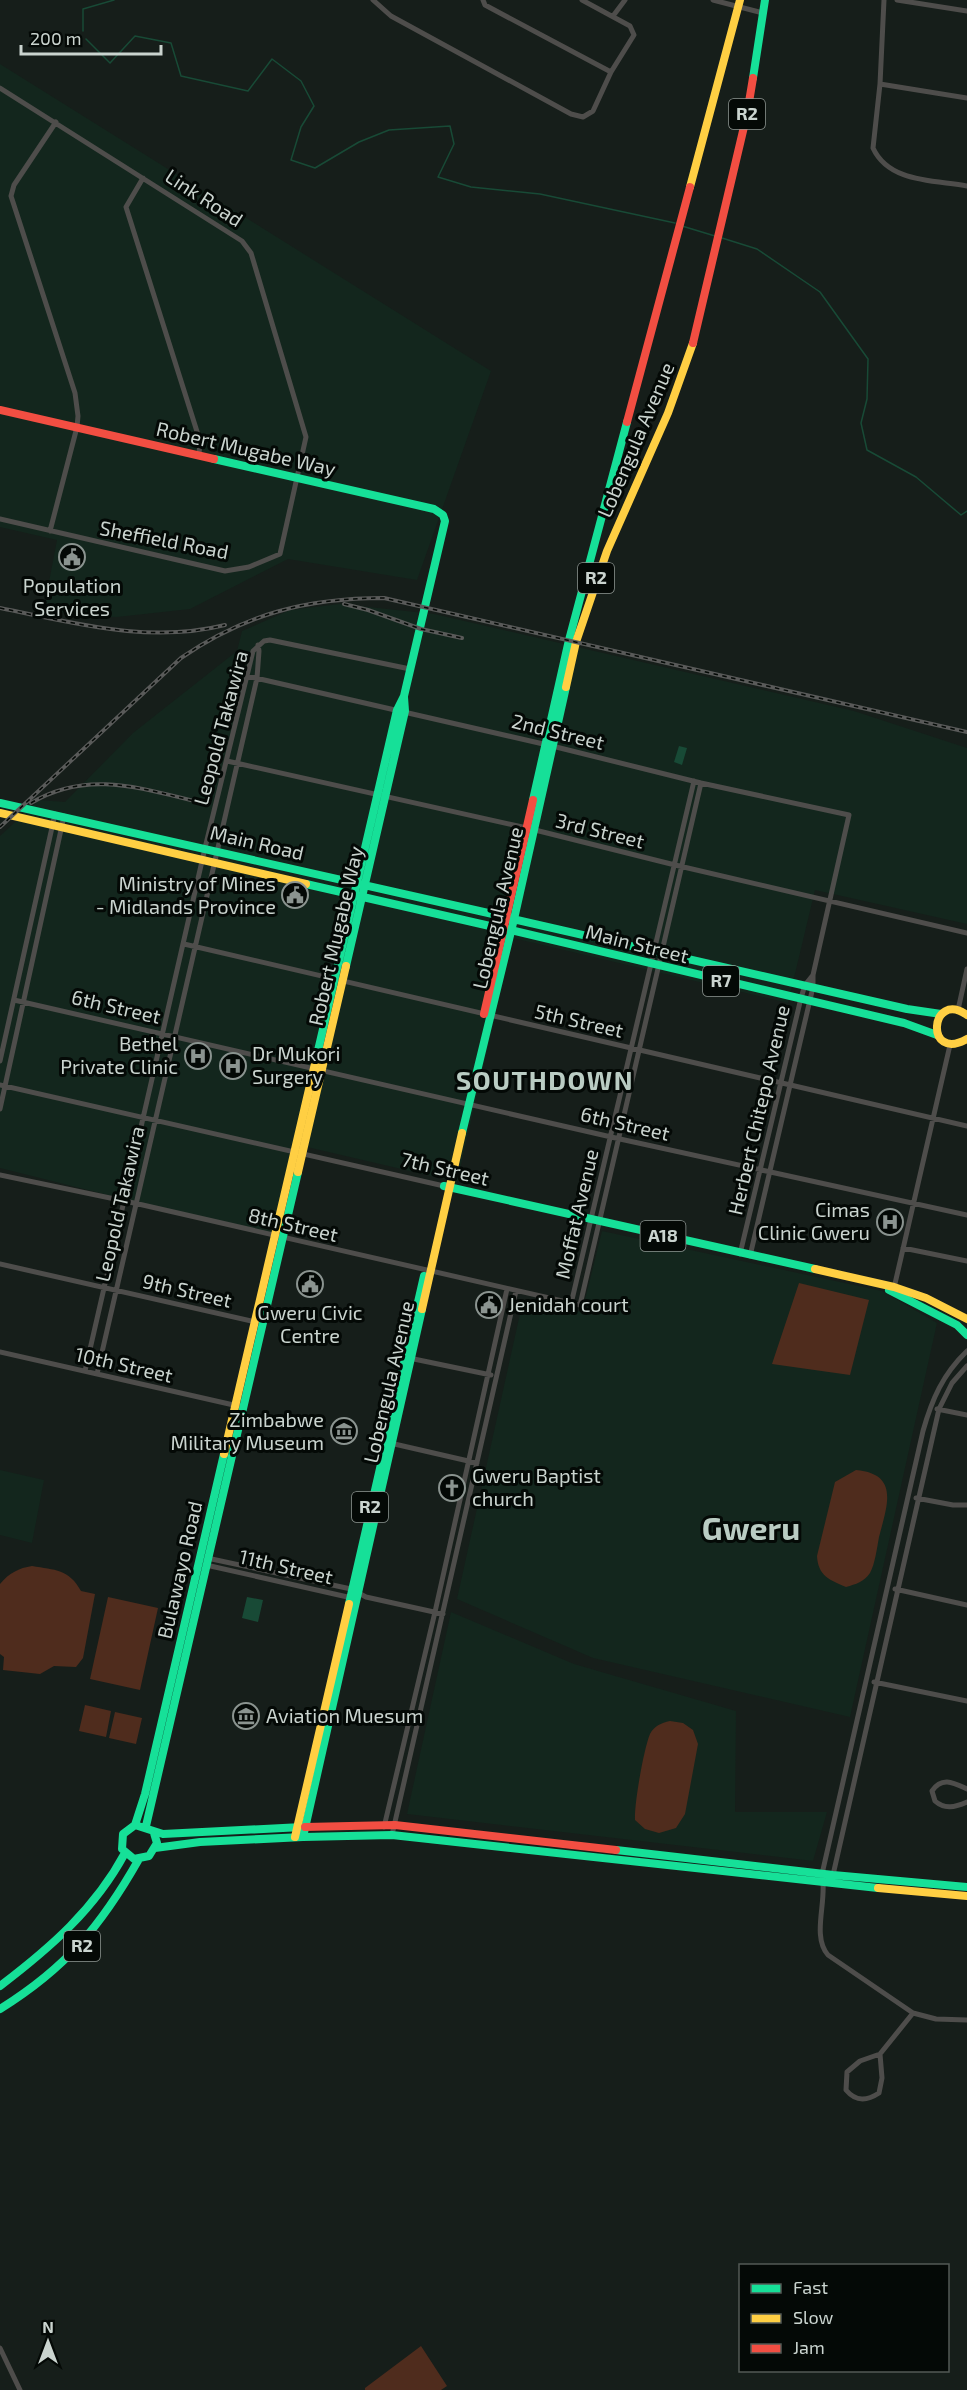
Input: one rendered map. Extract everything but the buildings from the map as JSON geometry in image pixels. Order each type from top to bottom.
[{"type":"main road","name":"Lobengula Avenue","points":[[299,1837],[549,745],[594,584],[626,504],[668,413],[694,340],[747,114],[765,0]]},
{"type":"main road","name":"Lobengula Avenue","points":[[549,745],[568,640],[739,4]]},
{"type":"main road","name":"Robert Mugabe Way","points":[[0,410],[434,509],[443,515],[445,521],[258,1322]]},
{"type":"main road","name":"Main Road","points":[[0,803],[510,918]]},
{"type":"main road","name":"Main Road","points":[[0,813],[507,930]]},
{"type":"main road","points":[[125,841],[128,831]]},
{"type":"main road","name":"Main Street","points":[[510,918],[908,1009],[942,1014],[952,1009],[958,1010]]},
{"type":"main road","name":"Main Street","points":[[507,930],[904,1023],[937,1035],[950,1045]]},
{"type":"main road","points":[[563,943],[566,931]]},
{"type":"main road","points":[[604,953],[607,940]]},
{"type":"main road","points":[[703,977],[708,963]]},
{"type":"main road","points":[[753,988],[757,973]]},
{"type":"main road","points":[[856,1012],[860,998]]},
{"type":"main road","points":[[904,1023],[908,1009]]},
{"type":"main road","points":[[958,1010],[967,1015]]},
{"type":"main road","points":[[937,1035],[936,1024],[942,1014]]},
{"type":"main road","points":[[950,1045],[961,1044],[967,1040]]},
{"type":"main road","name":"7th Street","points":[[446,1187],[591,1218],[882,1286],[934,1302],[967,1319]]},
{"type":"main road","name":"7th Street","points":[[894,1290],[957,1325],[967,1335]]},
{"type":"main road","name":"Bulawayo Road","points":[[146,1826],[149,1795],[199,1560],[258,1322]]},
{"type":"main road","name":"Bulawayo Road","points":[[135,1825],[149,1795],[208,1562],[238,1406]]},
{"type":"main road","points":[[135,1825],[146,1826],[154,1833],[395,1825],[822,1874],[967,1887]]},
{"type":"main road","name":"R2","points":[[0,1986],[48,1950],[92,1905],[111,1879],[125,1853],[121,1839],[126,1830],[135,1825]]},
{"type":"main road","points":[[154,1833],[155,1848]]},
{"type":"main road","points":[[299,1837],[392,1835],[824,1883],[967,1896]]},
{"type":"main road","name":"R2","points":[[0,2009],[51,1974],[81,1947],[109,1911],[139,1859],[149,1856],[155,1848],[200,1842],[299,1837]]},
{"type":"main road","points":[[125,1853],[139,1859]]},
{"type":"street","points":[[373,0],[392,16],[578,117],[583,117],[593,111],[611,72],[634,35],[630,26],[582,0]]},
{"type":"street","points":[[483,0],[485,5],[611,72]]},
{"type":"street","points":[[613,16],[625,0]]},
{"type":"street","points":[[713,0],[739,4],[764,13]]},
{"type":"street","points":[[884,0],[880,84],[872,140],[875,154],[905,176],[967,186]]},
{"type":"street","points":[[897,0],[967,11]]},
{"type":"street","points":[[880,84],[967,98]]},
{"type":"street","name":"Link Road","points":[[0,88],[242,241],[251,254],[306,437],[297,477]]},
{"type":"street","points":[[50,531],[78,416],[75,393],[11,196],[14,185],[56,122]]},
{"type":"street","points":[[143,178],[126,207],[200,441],[199,455]]},
{"type":"street","name":"Sheffield Road","points":[[0,519],[225,571],[249,567],[280,554],[297,477]]},
{"type":"street","points":[[258,645],[270,640],[410,669]]},
{"type":"street","name":"Leopold Takawira","points":[[85,1371],[205,848],[253,651],[258,645]]},
{"type":"street","name":"Leopold Takawira","points":[[96,1374],[257,678],[260,651],[258,645]]},
{"type":"street","name":"2nd Street","points":[[247,676],[401,710],[698,782],[849,815],[848,828]]},
{"type":"street","name":"3rd Street","points":[[227,761],[530,829],[967,933]]},
{"type":"street","name":"Moffat Avenue","points":[[580,1305],[659,967],[658,952],[675,865],[698,782]]},
{"type":"street","name":"Moffat Avenue","points":[[571,1304],[650,964],[658,952],[682,867],[698,782]]},
{"type":"street","points":[[0,1061],[55,814]]},
{"type":"street","points":[[0,1109],[3,1085],[24,1002],[64,816]]},
{"type":"street","name":"Herbert Chitepo Avenue","points":[[740,1254],[801,998],[813,975],[848,828]]},
{"type":"street","points":[[34,910],[44,912]]},
{"type":"street","name":"5th Street","points":[[184,944],[967,1126]]},
{"type":"street","points":[[958,1010],[967,969]]},
{"type":"street","name":"Herbert Chitepo Avenue","points":[[750,1256],[809,1001],[809,986]]},
{"type":"street","name":"6th Street","points":[[14,1000],[620,1139],[967,1215]]},
{"type":"street","points":[[894,1290],[950,1045]]},
{"type":"street","name":"7th Street","points":[[3,1085],[446,1187]]},
{"type":"street","name":"8th Street","points":[[0,1175],[134,1203],[580,1305]]},
{"type":"street","points":[[903,1248],[967,1261]]},
{"type":"street","name":"9th Street","points":[[0,1264],[258,1322]]},
{"type":"street","points":[[382,1835],[435,1612],[507,1289]]},
{"type":"street","points":[[392,1835],[516,1291]]},
{"type":"street","points":[[967,1351],[946,1374],[930,1407],[822,1874],[824,1883],[820,1938],[821,1947],[828,1955],[913,2013],[936,2019],[967,2020]]},
{"type":"street","name":"10th Street","points":[[0,1352],[238,1406]]},
{"type":"street","points":[[408,1357],[497,1376]]},
{"type":"street","points":[[824,1883],[833,1875],[875,1682],[939,1409],[952,1383],[967,1366]]},
{"type":"street","points":[[930,1407],[967,1415]]},
{"type":"street","points":[[479,1417],[487,1419]]},
{"type":"street","points":[[389,1442],[477,1463]]},
{"type":"street","points":[[909,1496],[953,1506],[967,1505]]},
{"type":"street","points":[[451,1540],[459,1542]]},
{"type":"street","name":"11th Street","points":[[199,1560],[443,1614]]},
{"type":"street","points":[[888,1588],[967,1605]]},
{"type":"street","points":[[867,1680],[967,1701]]},
{"type":"street","points":[[398,1767],[408,1769]]},
{"type":"street","points":[[845,1773],[855,1776]]},
{"type":"street","points":[[967,1789],[951,1782],[945,1782],[939,1783],[932,1791],[935,1801],[944,1807],[967,1802]]},
{"type":"street","points":[[880,2054],[882,2078],[879,2093],[872,2098],[861,2100],[855,2098],[846,2090],[847,2072],[860,2061],[880,2054],[913,2013]]},
{"type":"street","points":[[0,2348],[21,2390]]},
{"type":"shaded area","points":[[0,64],[491,371],[417,580],[288,559],[190,609],[117,617],[78,616],[44,608],[57,540],[0,527]]},
{"type":"shaded area","points":[[340,604],[434,614],[854,711],[967,748],[967,924],[815,890],[788,1003],[513,938],[457,1182],[307,1147],[284,1239],[0,1168],[0,836],[39,800],[65,802],[133,733],[237,651],[242,631],[290,610]]},
{"type":"shaded area","points":[[679,746],[687,748],[682,765],[674,762]]},
{"type":"shaded area","points":[[602,1231],[882,1291],[937,1323],[850,1717],[593,1658],[457,1599],[523,1300],[582,1312]]},
{"type":"shaded area","points":[[799,1283],[869,1300],[850,1375],[772,1364]]},
{"type":"shaded area","points":[[0,1470],[44,1480],[32,1543],[0,1535]]},
{"type":"shaded area","points":[[856,1470],[879,1478],[885,1485],[887,1503],[875,1561],[870,1573],[862,1581],[846,1587],[822,1573],[817,1556],[835,1482]]},
{"type":"shaded area","points":[[32,1566],[66,1574],[72,1578],[81,1591],[95,1594],[83,1658],[76,1667],[54,1666],[40,1674],[3,1670],[4,1657],[0,1654],[0,1584],[14,1572]]},
{"type":"shaded area","points":[[108,1597],[158,1608],[140,1690],[90,1679]]},
{"type":"shaded area","points":[[247,1597],[263,1600],[258,1622],[242,1618]]},
{"type":"shaded area","points":[[451,1612],[574,1664],[736,1711],[735,1812],[827,1812],[813,1861],[407,1814]]},
{"type":"shaded area","points":[[85,1705],[111,1711],[106,1737],[79,1731]]},
{"type":"shaded area","points":[[115,1712],[142,1718],[136,1744],[109,1738]]},
{"type":"shaded area","points":[[670,1721],[683,1723],[693,1730],[698,1744],[685,1814],[676,1828],[659,1833],[645,1829],[635,1820],[636,1802],[642,1763],[650,1734],[658,1725]]},
{"type":"shaded area","points":[[421,2346],[447,2386],[441,2390],[365,2390],[365,2388]]},
{"type":"waterway","name":"Gweru","points":[[83,31],[83,9],[114,0]]},
{"type":"waterway","points":[[86,39],[110,63],[135,36],[171,43],[181,76],[248,91],[272,59],[301,81],[314,106],[301,127],[291,160],[315,168],[359,142],[389,130],[450,126],[454,144],[438,177],[471,187],[540,194],[675,223]]},
{"type":"waterway","points":[[682,226],[715,236]]},
{"type":"waterway","points":[[722,238],[757,249],[820,292],[868,359],[867,399],[861,423],[867,450],[916,477],[961,515],[967,511]]},
{"type":"railway","points":[[0,827],[181,658],[229,630],[253,620],[303,605],[329,601],[384,598],[967,732]]},
{"type":"railway","points":[[344,604],[421,629],[462,638]]},
{"type":"railway","points":[[0,608],[84,625],[140,632],[197,630],[225,625]]},
{"type":"railway","points":[[31,803],[53,792],[75,786],[96,784],[140,788],[207,804]]},
{"type":"traffic: fast","points":[[753,78],[765,0]]},
{"type":"traffic: fast","points":[[533,800],[569,640],[627,422]]},
{"type":"traffic: fast","points":[[214,459],[434,509],[443,515],[445,521],[404,696],[397,710],[317,1055]]},
{"type":"traffic: fast","points":[[462,1133],[514,919],[566,687]]},
{"type":"traffic: fast","points":[[346,966],[405,711],[404,697]]},
{"type":"traffic: fast","points":[[0,803],[506,917]]},
{"type":"traffic: fast","points":[[306,884],[503,929]]},
{"type":"traffic: fast","points":[[508,918],[907,1009],[941,1014]]},
{"type":"traffic: fast","points":[[506,929],[904,1023],[937,1035]]},
{"type":"traffic: fast","points":[[146,1826],[298,1172]]},
{"type":"traffic: fast","points":[[444,1186],[815,1269]]},
{"type":"traffic: fast","points":[[349,1604],[424,1276]]},
{"type":"traffic: fast","points":[[889,1290],[957,1325],[967,1335]]},
{"type":"traffic: fast","points":[[155,1848],[200,1842],[303,1837],[422,1309]]},
{"type":"traffic: fast","points":[[135,1825],[145,1794],[224,1454]]},
{"type":"traffic: fast","points":[[154,1833],[157,1843],[149,1856],[134,1859],[122,1849],[123,1834],[135,1825],[163,1834],[302,1827]]},
{"type":"traffic: fast","points":[[303,1837],[392,1835],[878,1888]]},
{"type":"traffic: fast","points":[[616,1850],[833,1875],[967,1887]]},
{"type":"traffic: fast","points":[[0,1986],[70,1926],[100,1892],[125,1853]]},
{"type":"traffic: fast","points":[[0,2009],[44,1978],[80,1944],[111,1905],[139,1859]]},
{"type":"traffic: slow","points":[[690,187],[740,0]]},
{"type":"traffic: slow","points":[[566,687],[576,642],[607,551],[668,413],[693,343]]},
{"type":"traffic: slow","points":[[0,813],[306,884]]},
{"type":"traffic: slow","points":[[298,1172],[346,966]]},
{"type":"traffic: slow","points":[[967,1015],[955,1010],[945,1011],[939,1017],[937,1026],[938,1035],[944,1042],[953,1044],[967,1039]]},
{"type":"traffic: slow","points":[[224,1454],[317,1055]]},
{"type":"traffic: slow","points":[[422,1309],[462,1133]]},
{"type":"traffic: slow","points":[[815,1269],[894,1287],[926,1298],[967,1319]]},
{"type":"traffic: slow","points":[[295,1837],[349,1604]]},
{"type":"traffic: slow","points":[[878,1888],[967,1896]]},
{"type":"traffic: jam","points":[[693,343],[747,114],[753,78]]},
{"type":"traffic: jam","points":[[627,422],[690,187]]},
{"type":"traffic: jam","points":[[0,410],[214,459]]},
{"type":"traffic: jam","points":[[484,1014],[533,800]]},
{"type":"traffic: jam","points":[[305,1827],[395,1825],[616,1850]]},
{"type":"place","name":"Population Services","points":[[72,557]]},
{"type":"place","name":"Ministry of Mines - Midlands Province","points":[[295,895]]},
{"type":"place","name":"Bethel Private Clinic","points":[[198,1056]]},
{"type":"place","name":"Dr Mukori Surgery","points":[[233,1066]]},
{"type":"place","name":"Cimas Clinic Gweru","points":[[890,1222]]},
{"type":"place","name":"Gweru Civic Centre","points":[[310,1284]]},
{"type":"place","name":"Jenidah court","points":[[489,1305]]},
{"type":"place","name":"Zimbabwe Military Museum","points":[[344,1431]]},
{"type":"place","name":"Gweru Baptist church","points":[[452,1488]]},
{"type":"place","name":"Aviation Muesum","points":[[246,1716]]},
{"type":"district","name":"SOUTHDOWN","points":[[545,1081]]},
{"type":"district","name":"Gweru","points":[[751,1529]]}]
